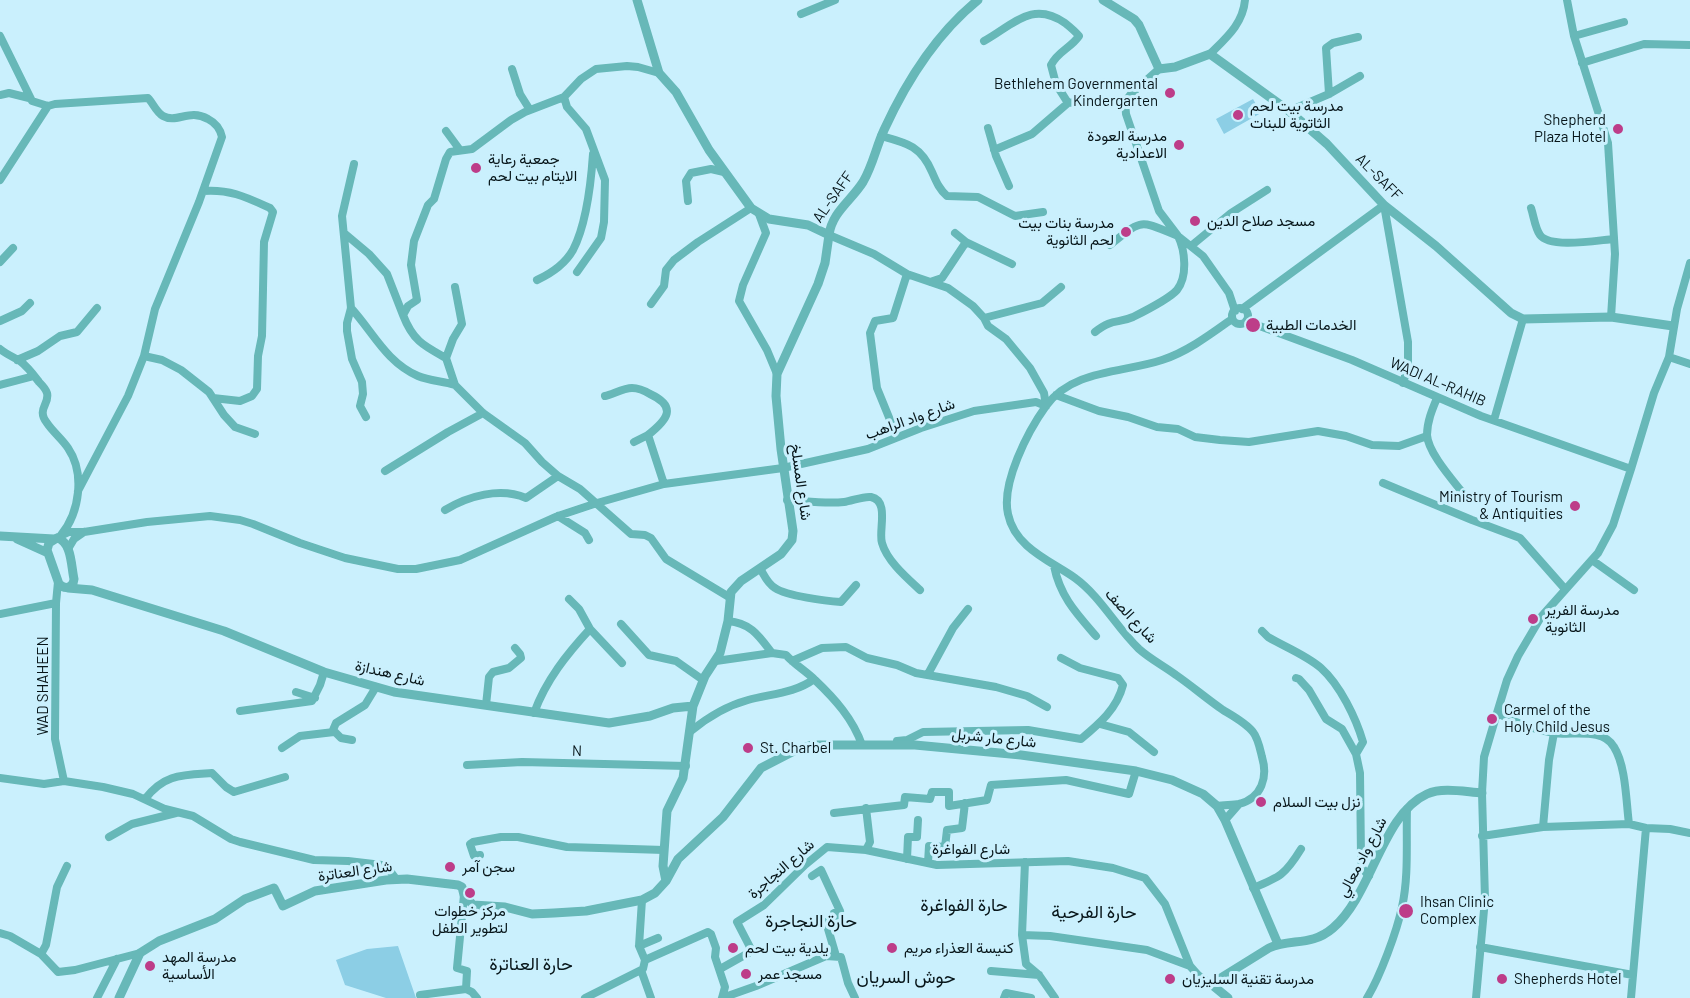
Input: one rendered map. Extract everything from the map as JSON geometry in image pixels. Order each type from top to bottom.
[{"type":"street","points":[[801,14],[835,0]]},
{"type":"street","name":"AL-SAFF","points":[[640,1],[659,73],[676,92],[694,127],[751,208],[769,219],[808,225],[829,235],[831,223],[866,176],[894,108],[929,52],[958,16],[978,0]]},
{"type":"street","points":[[1102,0],[1134,19],[1139,25],[1159,69]]},
{"type":"street","points":[[1095,332],[1109,322],[1132,317],[1178,288],[1182,281],[1184,254],[1178,236],[1159,211],[1126,114],[1125,102],[1159,69],[1175,67],[1210,54],[1236,26],[1244,10],[1245,0]]},
{"type":"street","points":[[1567,0],[1574,36],[1608,143],[1614,239],[1611,317]]},
{"type":"street","points":[[984,41],[1030,12],[1051,13],[1059,18],[1079,36],[1060,52],[1052,65],[1056,84],[1068,103]]},
{"type":"street","points":[[1574,36],[1624,22]]},
{"type":"street","points":[[0,36],[29,98]]},
{"type":"street","points":[[1329,94],[1326,48],[1333,43],[1358,37]]},
{"type":"street","points":[[1582,63],[1644,44],[1690,45]]},
{"type":"street","name":"AL-SAFF","points":[[1210,54],[1289,111],[1326,144],[1384,205],[1436,246],[1511,313],[1523,318]]},
{"type":"street","points":[[403,315],[418,297],[411,265],[414,241],[428,205],[434,199],[450,152],[472,149],[511,120],[564,97],[581,79],[603,68],[638,67],[659,73]]},
{"type":"street","points":[[512,69],[520,94],[530,110]]},
{"type":"street","points":[[1289,111],[1329,94],[1360,76]]},
{"type":"street","points":[[0,95],[9,93],[48,106],[147,98],[163,116],[171,118],[195,114],[205,117],[217,125],[222,137],[203,191],[155,309],[144,357],[124,405],[78,491]]},
{"type":"street","points":[[564,97],[567,107],[586,129],[605,180],[604,222],[601,238],[577,272]]},
{"type":"street","points":[[994,150],[1032,134],[1068,103],[1125,102]]},
{"type":"street","points":[[0,180],[48,106]]},
{"type":"street","points":[[988,128],[994,150],[1009,186]]},
{"type":"street","points":[[446,131],[460,150]]},
{"type":"street","points":[[881,136],[920,151],[940,190],[947,196],[978,197],[1015,216],[1043,212]]},
{"type":"street","points":[[537,280],[561,265],[572,251],[586,206],[594,152]]},
{"type":"street","points":[[354,164],[342,216],[351,308],[347,331],[352,359],[362,382],[363,394],[360,406],[366,417]]},
{"type":"street","points":[[688,201],[686,181],[691,173],[711,169],[724,172]]},
{"type":"street","points":[[1191,246],[1232,213],[1267,190]]},
{"type":"street","points":[[203,191],[236,193],[270,208],[273,212],[264,242],[262,336],[256,389],[252,396],[240,401],[213,398]]},
{"type":"street","points":[[1046,406],[1067,386],[1092,375],[1168,357],[1237,313],[1384,205],[1408,342],[1407,372],[1403,383]]},
{"type":"street","points":[[651,304],[664,286],[666,270],[674,260],[751,208]]},
{"type":"street","points":[[1531,208],[1539,234],[1545,239],[1563,243],[1614,239]]},
{"type":"street","points":[[759,214],[766,233],[742,285],[739,301],[767,350],[777,374]]},
{"type":"street","points":[[1110,245],[1126,232],[1145,223],[1154,224],[1178,236],[1203,256],[1221,279],[1237,313]]},
{"type":"street","points":[[955,233],[966,242],[1012,264]]},
{"type":"street","points":[[344,234],[369,254],[387,274],[408,328],[418,342],[446,358]]},
{"type":"street","points":[[829,235],[873,254],[907,274],[948,288],[973,306],[988,326],[1006,339],[1030,368],[1044,393],[1046,406]]},
{"type":"street","name":"شارع المسلخ","points":[[729,597],[734,587],[781,554],[792,540],[793,531],[787,500],[776,396],[777,374],[818,284],[825,263],[829,235]]},
{"type":"street","points":[[928,282],[942,278],[966,242]]},
{"type":"street","points":[[0,262],[13,248]]},
{"type":"street","points":[[1476,998],[1485,899],[1482,793],[1485,758],[1497,713],[1507,680],[1518,656],[1541,617],[1598,553],[1613,525],[1654,393],[1669,357],[1673,326],[1690,263]]},
{"type":"street","points":[[897,436],[877,388],[870,333],[875,321],[893,318],[907,274]]},
{"type":"street","points":[[942,278],[948,288]]},
{"type":"street","points":[[455,287],[462,324],[446,358],[455,386]]},
{"type":"street","points":[[984,318],[1042,303],[1061,287]]},
{"type":"street","points":[[0,322],[22,311],[30,303]]},
{"type":"street","points":[[17,360],[38,351],[60,336],[77,332],[97,308]]},
{"type":"street","points":[[351,308],[379,346],[400,366],[417,375],[455,386],[483,413],[525,442],[558,476],[580,489],[631,534],[651,538],[666,559],[729,597],[728,621],[716,661],[703,680],[693,706],[686,766],[679,788],[667,811],[663,866],[666,881]]},
{"type":"street","points":[[1237,313],[1247,314],[1246,321]]},
{"type":"street","name":"WADI AL-RAHIB","points":[[1237,313],[1239,324],[1246,321],[1352,360],[1437,398],[1631,469]]},
{"type":"street","points":[[1494,420],[1523,318],[1611,317],[1673,326]]},
{"type":"street","points":[[0,350],[17,360],[34,376],[47,395],[42,407],[43,416],[46,423],[69,450],[79,474],[74,513],[80,533],[68,549]]},
{"type":"street","points":[[144,357],[162,360],[172,365],[199,384],[235,427],[255,434]]},
{"type":"street","points":[[1669,357],[1690,364]]},
{"type":"street","points":[[0,385],[34,376]]},
{"type":"street","points":[[605,396],[631,387],[665,403],[668,408],[667,415],[660,426],[634,442]]},
{"type":"street","points":[[1056,395],[1099,411],[1128,417],[1157,427],[1178,429],[1195,437],[1220,440],[1249,442],[1318,430],[1372,445],[1399,446],[1427,436]]},
{"type":"street","points":[[1437,398],[1429,418],[1427,436],[1436,456],[1462,492]]},
{"type":"street","name":"شارع واد الراهب","points":[[53,537],[147,522],[210,516],[226,517],[254,524],[345,558],[416,569],[460,560],[558,516],[663,484],[783,468],[868,448],[974,411],[1036,402],[1046,406]]},
{"type":"street","name":"شارع الصف","points":[[1046,406],[1008,483],[1006,496],[1012,527],[1025,543],[1054,566],[1076,579],[1090,592],[1139,649],[1253,732],[1262,754],[1265,777],[1263,786],[1255,795],[1239,804],[1225,820]]},
{"type":"street","points":[[385,471],[483,413]]},
{"type":"street","points":[[648,435],[663,484]]},
{"type":"street","points":[[445,510],[460,501],[486,494],[516,494],[526,498],[558,476]]},
{"type":"street","points":[[1383,483],[1520,538],[1565,589]]},
{"type":"street","points":[[787,500],[843,502],[874,498],[880,504],[882,511],[880,536],[885,551],[920,590]]},
{"type":"street","points":[[69,588],[63,588],[58,579],[47,546],[74,513]]},
{"type":"street","points":[[558,516],[585,533],[589,540]]},
{"type":"street","points":[[0,536],[53,537],[64,540],[68,549],[74,582],[57,600],[0,614]]},
{"type":"street","points":[[12,537],[49,554]]},
{"type":"street","points":[[1592,560],[1635,590]]},
{"type":"street","points":[[1054,566],[1062,593],[1096,636]]},
{"type":"street","points":[[761,570],[768,582],[777,590],[806,597],[841,602],[856,585]]},
{"type":"street","name":"شارع هندازة","points":[[73,575],[92,590]]},
{"type":"street","name":"WAD SHAHEEN","points":[[58,579],[55,739],[64,781]]},
{"type":"street","name":"شارع هندازة","points":[[69,588],[92,590],[224,631],[324,672],[394,692],[609,723],[639,718],[673,708],[693,706]]},
{"type":"street","points":[[569,599],[579,609],[590,629],[622,663]]},
{"type":"street","points":[[928,674],[952,628],[968,609]]},
{"type":"street","points":[[728,621],[749,627],[772,653]]},
{"type":"street","points":[[621,624],[649,655],[676,661],[703,680]]},
{"type":"street","points":[[534,713],[542,693],[565,657],[590,629]]},
{"type":"street","points":[[1262,631],[1268,637],[1323,670],[1358,723],[1363,742],[1356,754]]},
{"type":"street","points":[[792,662],[822,648],[846,647],[867,657],[916,673],[996,687],[1027,696],[1047,707]]},
{"type":"street","points":[[486,705],[487,684],[493,672],[508,669],[521,658],[515,648]]},
{"type":"street","points":[[716,661],[772,653],[786,655],[814,679],[849,717],[862,745]]},
{"type":"street","points":[[881,745],[887,741],[907,740],[923,732],[1028,730],[1081,739],[1100,724],[1117,702],[1123,685],[1118,678],[1080,668],[1061,658]]},
{"type":"street","points":[[240,711],[305,704],[315,698],[324,672]]},
{"type":"street","points":[[1296,678],[1309,690],[1326,719],[1342,729],[1356,754],[1360,773],[1362,868],[1369,876]]},
{"type":"street","points":[[690,731],[728,707],[803,687],[814,679]]},
{"type":"street","points":[[334,732],[336,723],[366,705],[376,687]]},
{"type":"street","points":[[296,692],[315,698]]},
{"type":"street","points":[[1497,713],[1510,720],[1554,733],[1589,734],[1608,739],[1619,759],[1629,824]]},
{"type":"street","points":[[1100,724],[1129,732],[1154,752]]},
{"type":"street","points":[[282,748],[300,736],[334,732],[341,738],[352,740]]},
{"type":"street","points":[[1543,827],[1554,733]]},
{"type":"street","name":"شارع مار شربل","points":[[642,900],[655,893],[666,881],[678,859],[723,817],[761,768],[792,752],[812,745],[915,745],[1021,755],[1136,771],[1172,780],[1203,794],[1217,806],[1225,820],[1278,944]]},
{"type":"street","name":"N","points":[[467,765],[522,762],[686,766]]},
{"type":"street","points":[[834,813],[904,805],[904,797],[930,799],[932,792],[949,792],[949,806],[987,800],[992,785],[1066,780],[1129,794],[1136,771]]},
{"type":"street","points":[[145,799],[163,780],[182,775],[212,773],[234,792],[285,777]]},
{"type":"street","points":[[0,778],[44,784],[64,781],[103,787],[198,818],[231,839],[314,860],[382,865],[387,867],[396,879]]},
{"type":"street","name":"شارع واد معالي","points":[[1211,984],[1278,944],[1307,942],[1332,930],[1352,908],[1391,831],[1407,809],[1427,794],[1447,791],[1482,793]]},
{"type":"street","points":[[928,863],[930,846],[945,847],[947,830],[962,828],[965,803]]},
{"type":"street","points":[[1217,806],[1239,804]]},
{"type":"street","points":[[866,808],[870,842],[866,850]]},
{"type":"street","points":[[1366,998],[1374,985],[1402,907],[1407,809]]},
{"type":"street","points":[[109,837],[132,824],[178,813]]},
{"type":"street","points":[[907,859],[908,837],[917,837],[918,819]]},
{"type":"street","points":[[1482,836],[1543,827],[1629,824],[1690,833]]},
{"type":"street","points":[[1630,998],[1646,828]]},
{"type":"street","points":[[480,855],[474,856],[470,844],[501,837],[518,837],[567,847],[664,850]]},
{"type":"street","name":"شارع النجاجرة","points":[[720,969],[752,951],[737,922],[764,905],[827,847],[866,850],[917,861]]},
{"type":"street","points":[[1253,888],[1272,880],[1290,868],[1301,849]]},
{"type":"street","name":"شارع الفواغرة","points":[[917,861],[957,865],[1068,861],[1113,868],[1145,878],[1166,904],[1190,966]]},
{"type":"street","name":"شارع الفواغرة","points":[[1025,862],[1022,935],[1026,963],[1039,975],[1055,998]]},
{"type":"street","points":[[41,954],[46,945],[57,887],[67,866]]},
{"type":"street","points":[[812,876],[821,870],[840,911],[834,913],[837,918],[826,922],[855,998]]},
{"type":"street","name":"شارع العناترة","points":[[140,953],[159,941],[215,919],[245,899],[274,888],[283,906],[315,891],[396,879],[458,885],[462,887],[464,895],[473,905],[505,907],[532,914],[586,911],[642,900]]},
{"type":"street","points":[[464,895],[457,968],[467,971],[466,989]]},
{"type":"street","points":[[585,998],[643,969],[645,960],[639,946],[642,900]]},
{"type":"street","points":[[645,960],[708,932],[716,948],[715,957],[724,987],[722,998]]},
{"type":"street","points":[[0,933],[10,936],[41,954],[58,972],[75,970],[140,953]]},
{"type":"street","points":[[1022,935],[1050,936],[1147,950],[1190,966],[1228,998]]},
{"type":"street","points":[[639,946],[658,938]]},
{"type":"street","points":[[1480,947],[1633,975]]},
{"type":"street","points":[[119,998],[140,953]]},
{"type":"street","points":[[722,998],[826,956],[838,957]]},
{"type":"street","points":[[97,998],[117,959]]},
{"type":"street","points":[[641,970],[651,998]]},
{"type":"street","points":[[991,971],[1039,975]]},
{"type":"street","points":[[420,995],[466,989],[477,998]]},
{"type":"street","points":[[1004,998],[1006,993],[1031,998]]},
{"type":"shaded area","points":[[1253,99],[1261,113],[1224,134],[1216,119]]},
{"type":"shaded area","points":[[398,946],[416,998],[386,998],[345,985],[336,960],[367,949]]},
{"type":"place","name":"Bethlehem Governmental Kindergarten","points":[[1170,93]]},
{"type":"place","name":"مدرسة بيت لحم الثاتوية للبنات","points":[[1238,115]]},
{"type":"place","name":"Shepherd Plaza Hotel","points":[[1618,129]]},
{"type":"place","name":"مدرسة العودة الاعدادية","points":[[1179,145]]},
{"type":"place","name":"جمعية رعاية الايتام بيت لحم","points":[[476,168]]},
{"type":"place","name":"مسجد صلاح الدين","points":[[1195,221]]},
{"type":"place","name":"مدرسة بنات بيت لحم الثانوية","points":[[1126,232]]},
{"type":"place","name":"الخدمات الطبية","points":[[1253,325]]},
{"type":"place","name":"Ministry of Tourism & Antiquities","points":[[1575,506]]},
{"type":"place","name":"مدرسة الفرير الثانوية","points":[[1533,619]]},
{"type":"place","name":"Carmel of the Holy Child Jesus","points":[[1492,719]]},
{"type":"place","name":"St. Charbel","points":[[748,748]]},
{"type":"place","name":"نزل بيت السلام","points":[[1261,802]]},
{"type":"place","name":"سجن آمر","points":[[450,867]]},
{"type":"place","name":"مركز خطوات لتطوير الطفل","points":[[470,893]]},
{"type":"place","name":"Ihsan Clinic Complex","points":[[1406,911]]},
{"type":"place","name":"يلدية بيت لحم","points":[[733,948]]},
{"type":"place","name":"كنيسة العذراء مريم","points":[[892,948]]},
{"type":"place","name":"مدرسة المهد الأساسية","points":[[150,966]]},
{"type":"place","name":"مسجد عمر","points":[[746,974]]},
{"type":"place","name":"مدرسة تقنية السليزيان","points":[[1170,979]]},
{"type":"place","name":"Shepherds Hotel","points":[[1502,979]]},
{"type":"district","name":"حارة الفواغرة","points":[[964,905]]},
{"type":"district","name":"حارة الفرحية","points":[[1094,912]]},
{"type":"district","name":"حارة النجاجرة","points":[[811,921]]},
{"type":"district","name":"حارة العناترة","points":[[531,964]]},
{"type":"district","name":"حوش السريان","points":[[906,977]]}]
